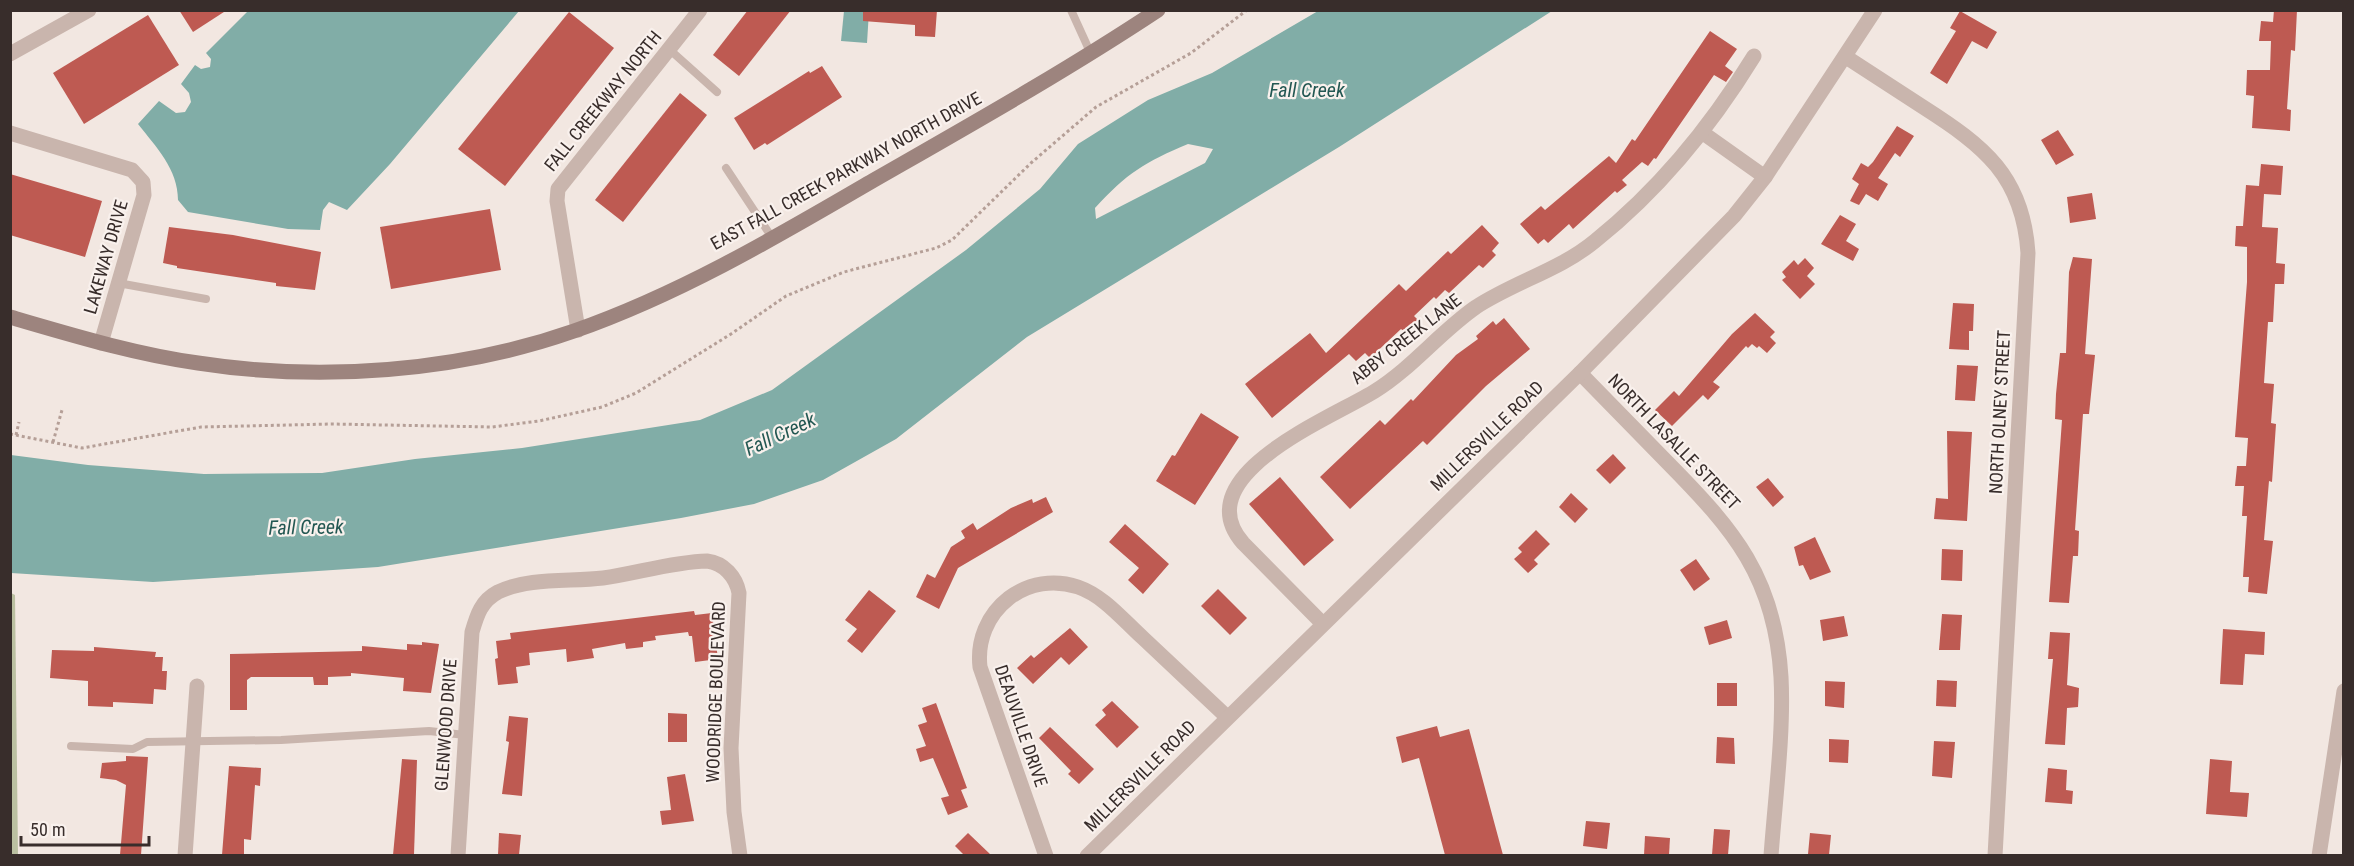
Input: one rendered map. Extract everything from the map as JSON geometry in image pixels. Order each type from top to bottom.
[{"type":"main road","name":"EAST FALL CREEK PARKWAY NORTH DRIVE","points":[[10,317],[101,343],[201,364],[265,370],[345,371],[462,359],[507,350],[578,330],[652,299],[773,239],[1090,54],[1158,10]]},
{"type":"street","points":[[10,54],[89,10]]},
{"type":"street","name":"FALL CREEKWAY NORTH","points":[[578,330],[558,189],[700,10]]},
{"type":"street","name":"MILLERSVILLE ROAD","points":[[1087,855],[1322,623],[1580,374],[1734,216],[1765,177],[1875,10]]},
{"type":"street","name":"ABBY CREEK LANE","points":[[1322,623],[1234,531],[1230,509],[1232,498],[1240,483],[1278,445],[1375,391],[1474,309],[1561,263],[1595,242],[1671,169],[1703,133],[1754,56]]},
{"type":"street","name":"NORTH OLNEY STREET","points":[[1846,57],[1963,132],[1987,153],[2014,192],[2026,230],[2028,253],[1995,855]]},
{"type":"street","name":"LAKEWAY DRIVE","points":[[10,133],[127,168],[139,175],[144,186],[144,195],[101,343]]},
{"type":"street","points":[[1703,133],[1765,177]]},
{"type":"street","name":"NORTH LASALLE STREET","points":[[1580,374],[1720,516],[1750,562],[1763,591],[1775,631],[1781,679],[1771,855]]},
{"type":"street","name":"GLENWOOD DRIVE","points":[[458,855],[472,632],[480,608],[486,600],[498,592],[521,585],[602,578],[695,561],[718,562],[726,570]]},
{"type":"street","name":"WOODRIDGE BOULEVARD","points":[[726,570],[733,577],[739,593],[731,756],[740,855]]},
{"type":"street","name":"DEAUVILLE DRIVE","points":[[1046,855],[980,667],[979,652],[985,628],[993,614],[1009,598],[1023,589],[1046,583],[1062,583],[1092,593],[1227,717]]},
{"type":"street","points":[[185,855],[197,686]]},
{"type":"street","points":[[2319,855],[2343,692]]},
{"type":"lane","points":[[1071,10],[1090,54]]},
{"type":"lane","points":[[670,50],[717,92]]},
{"type":"lane","points":[[726,168],[773,239]]},
{"type":"lane","points":[[118,284],[206,299]]},
{"type":"lane","points":[[71,746],[133,749],[147,742],[193,743],[429,731],[465,735]]},
{"type":"path","points":[[53,442],[62,410]]},
{"type":"path","points":[[16,435],[19,422]]},
{"type":"green space","points":[[11,593],[15,595],[18,856],[10,855]]},
{"type":"water","points":[[248,11],[519,11],[390,164],[347,210],[329,202],[323,210],[320,230],[288,229],[188,212],[178,200],[174,178],[165,159],[138,124],[159,101],[176,113],[185,112],[191,102],[189,93],[181,84],[195,65],[201,69],[210,67],[211,59],[206,53]]},
{"type":"water","points":[[844,11],[869,11],[867,43],[841,41]]},
{"type":"water","name":"Fall Creek","points":[[1318,11],[1552,11],[1339,147],[1027,337],[896,439],[823,480],[754,504],[378,567],[153,582],[11,573],[11,455],[88,465],[204,474],[322,473],[415,459],[522,448],[700,420],[772,390],[966,250],[1040,189],[1078,144],[1148,100],[1212,73]],"holes":[[[1188,144],[1213,149],[1205,163],[1096,219],[1095,208],[1127,177],[1148,163]]]},
{"type":"building","points":[[179,10],[227,10],[193,32]]},
{"type":"building","points":[[748,10],[791,10],[739,76],[713,55]]},
{"type":"building","points":[[863,10],[937,10],[935,37],[915,36],[915,25],[863,21]]},
{"type":"building","points":[[2274,10],[2297,10],[2295,51],[2291,50],[2287,109],[2291,110],[2290,131],[2252,128],[2254,96],[2246,95],[2247,70],[2270,70],[2271,41],[2259,41],[2261,21],[2273,22]]},
{"type":"building","points":[[1960,11],[1997,32],[1987,49],[1972,41],[1947,84],[1930,73],[1956,31],[1950,28]]},
{"type":"building","points":[[569,12],[614,48],[505,186],[458,149]]},
{"type":"building","points":[[148,15],[179,65],[84,124],[53,73]]},
{"type":"building","points":[[1710,31],[1737,49],[1725,66],[1733,72],[1726,82],[1714,75],[1656,159],[1654,158],[1648,166],[1642,162],[1622,180],[1627,185],[1617,193],[1615,191],[1573,229],[1569,224],[1548,243],[1544,239],[1538,244],[1520,224],[1541,206],[1545,210],[1609,156],[1616,163],[1632,139],[1635,141]]},
{"type":"building","points":[[822,66],[842,97],[767,145],[765,143],[754,150],[734,118],[809,71],[810,73]]},
{"type":"building","points":[[680,93],[707,115],[623,222],[595,200]]},
{"type":"building","points":[[1897,126],[1914,136],[1900,157],[1895,153],[1878,178],[1888,184],[1878,201],[1866,194],[1859,205],[1850,201],[1859,184],[1852,179],[1861,163],[1868,167],[1873,162]]},
{"type":"building","points":[[2058,130],[2074,155],[2056,165],[2041,140]]},
{"type":"building","points":[[2261,164],[2283,166],[2281,195],[2264,194],[2262,227],[2278,228],[2276,263],[2285,264],[2284,284],[2275,284],[2273,322],[2268,322],[2264,383],[2274,384],[2271,423],[2276,424],[2272,482],[2269,481],[2264,540],[2273,541],[2267,594],[2248,592],[2249,577],[2243,577],[2247,516],[2242,516],[2244,486],[2235,486],[2237,466],[2246,466],[2248,438],[2235,437],[2247,282],[2247,247],[2235,246],[2236,226],[2243,226],[2246,185],[2259,186]]},
{"type":"building","points":[[10,174],[102,201],[85,257],[10,235]]},
{"type":"building","points":[[2092,193],[2096,219],[2070,223],[2067,197]]},
{"type":"building","points":[[490,209],[501,270],[391,289],[380,227]]},
{"type":"building","points":[[1840,215],[1856,224],[1846,241],[1859,249],[1853,261],[1821,244]]},
{"type":"building","points":[[1482,225],[1499,243],[1492,251],[1496,255],[1483,268],[1479,265],[1449,293],[1445,290],[1436,299],[1434,297],[1414,316],[1418,320],[1405,332],[1401,329],[1370,358],[1365,353],[1356,361],[1349,354],[1272,418],[1245,384],[1310,333],[1326,353],[1399,284],[1406,291],[1448,251],[1451,254]]},
{"type":"building","points":[[169,227],[233,235],[321,252],[315,290],[276,286],[276,283],[177,268],[177,266],[163,263]]},
{"type":"building","points":[[2073,257],[2092,259],[2085,354],[2095,355],[2089,414],[2083,414],[2075,530],[2079,531],[2078,556],[2073,556],[2069,603],[2049,602],[2062,420],[2055,419],[2056,394],[2060,353],[2066,353],[2069,272]]},
{"type":"building","points":[[1805,258],[1814,268],[1807,276],[1815,284],[1800,299],[1782,280],[1786,277],[1782,272],[1794,260],[1798,265]]},
{"type":"building","points":[[1953,303],[1974,304],[1973,331],[1969,331],[1969,350],[1949,349]]},
{"type":"building","points":[[1755,313],[1775,332],[1770,337],[1776,343],[1767,353],[1759,346],[1757,348],[1752,344],[1748,348],[1746,346],[1713,382],[1720,387],[1708,400],[1703,395],[1672,426],[1655,410],[1674,391],[1679,396],[1732,334]]},
{"type":"building","points":[[1504,318],[1530,349],[1486,386],[1427,445],[1423,441],[1350,509],[1320,477],[1380,420],[1385,425],[1411,399],[1413,401],[1456,355],[1478,339],[1476,336],[1493,321],[1496,325]]},
{"type":"building","points":[[1957,365],[1978,366],[1975,401],[1955,400]]},
{"type":"building","points":[[1201,413],[1239,437],[1195,505],[1156,481],[1172,455],[1175,456]]},
{"type":"building","points":[[1947,431],[1972,432],[1967,521],[1934,519],[1936,498],[1948,499]]},
{"type":"building","points":[[1613,454],[1626,468],[1610,484],[1596,470]]},
{"type":"building","points":[[1280,477],[1334,540],[1304,566],[1249,504]]},
{"type":"building","points":[[1768,478],[1784,497],[1773,507],[1756,487]]},
{"type":"building","points":[[1571,493],[1588,509],[1575,523],[1559,507]]},
{"type":"building","points":[[1046,497],[1053,512],[958,568],[939,609],[916,597],[927,574],[935,578],[951,547],[965,538],[961,531],[973,523],[977,530],[1011,508],[1032,499],[1033,503]]},
{"type":"building","points":[[1125,524],[1169,564],[1143,594],[1128,580],[1139,568],[1109,542]]},
{"type":"building","points":[[1536,530],[1550,544],[1534,560],[1538,564],[1528,573],[1514,559],[1522,552],[1518,548]]},
{"type":"building","points":[[1815,537],[1831,572],[1810,580],[1803,565],[1799,566],[1794,547]]},
{"type":"building","points":[[1942,549],[1963,550],[1962,581],[1941,580]]},
{"type":"building","points":[[1696,559],[1710,579],[1694,591],[1680,570]]},
{"type":"building","points":[[1218,589],[1247,618],[1230,635],[1201,606]]},
{"type":"building","points":[[869,590],[896,611],[862,653],[847,641],[857,629],[845,620]]},
{"type":"building","points":[[694,611],[695,615],[712,613],[718,659],[695,662],[692,636],[689,636],[688,632],[655,636],[656,640],[643,642],[643,647],[626,649],[625,643],[592,649],[594,658],[567,662],[566,649],[529,653],[530,665],[516,667],[518,683],[498,685],[495,659],[498,658],[496,641],[511,639],[510,633]]},
{"type":"building","points":[[1942,614],[1962,615],[1960,650],[1939,650]]},
{"type":"building","points":[[1844,616],[1848,636],[1823,641],[1820,620]]},
{"type":"building","points":[[1727,620],[1732,638],[1709,645],[1704,627]]},
{"type":"building","points":[[1070,628],[1088,647],[1069,665],[1061,657],[1033,684],[1017,668],[1031,655],[1034,658]]},
{"type":"building","points":[[2223,629],[2265,632],[2264,655],[2245,654],[2243,685],[2220,684]]},
{"type":"building","points":[[2050,632],[2070,633],[2067,685],[2079,688],[2078,707],[2067,708],[2065,745],[2045,744],[2053,659],[2048,659]]},
{"type":"building","points":[[422,642],[439,644],[431,693],[403,691],[404,678],[351,673],[351,676],[328,677],[328,685],[314,685],[313,677],[251,677],[247,680],[247,710],[230,710],[230,654],[362,651],[362,646],[407,650],[407,644],[422,645]]},
{"type":"building","points":[[94,647],[156,652],[155,657],[163,657],[162,671],[167,671],[166,690],[154,689],[153,704],[113,702],[113,707],[88,706],[88,681],[50,678],[52,650],[94,651]]},
{"type":"building","points":[[1937,680],[1957,681],[1956,707],[1936,706]]},
{"type":"building","points":[[1825,681],[1845,682],[1844,708],[1825,706]]},
{"type":"building","points":[[1717,683],[1737,683],[1737,706],[1717,706]]},
{"type":"building","points":[[1112,701],[1139,727],[1117,748],[1095,725],[1106,715],[1102,710]]},
{"type":"building","points":[[936,703],[967,788],[961,790],[968,807],[948,815],[941,798],[949,796],[933,758],[920,762],[916,749],[926,746],[918,725],[927,722],[922,708]]},
{"type":"building","points":[[668,713],[687,714],[687,742],[668,742]]},
{"type":"building","points":[[509,716],[528,718],[522,796],[502,794],[509,742],[506,741]]},
{"type":"building","points":[[1437,726],[1440,737],[1469,729],[1503,855],[1445,855],[1419,758],[1402,763],[1396,737]]},
{"type":"building","points":[[1050,727],[1094,769],[1079,784],[1068,774],[1071,771],[1039,738]]},
{"type":"building","points":[[1717,737],[1734,738],[1735,764],[1716,763]]},
{"type":"building","points":[[1829,739],[1849,740],[1848,763],[1829,762]]},
{"type":"building","points":[[1934,741],[1955,742],[1952,778],[1932,776]]},
{"type":"building","points":[[126,756],[148,757],[141,855],[120,855],[126,785],[116,780],[100,778],[102,763],[126,761]]},
{"type":"building","points":[[402,759],[417,760],[414,855],[393,855]]},
{"type":"building","points":[[2210,759],[2232,761],[2230,792],[2249,793],[2247,817],[2206,814]]},
{"type":"building","points":[[229,766],[261,768],[260,786],[255,785],[251,840],[244,839],[244,855],[222,855]]},
{"type":"building","points":[[2048,768],[2067,770],[2066,790],[2073,791],[2072,804],[2045,802]]},
{"type":"building","points":[[685,774],[694,821],[662,825],[660,811],[671,810],[667,777]]},
{"type":"building","points":[[1586,821],[1610,823],[1607,849],[1583,846]]},
{"type":"building","points":[[1714,829],[1730,830],[1728,855],[1712,855]]},
{"type":"building","points":[[499,833],[521,835],[519,855],[498,855]]},
{"type":"building","points":[[968,833],[991,855],[964,855],[955,846]]},
{"type":"building","points":[[1810,833],[1831,835],[1829,855],[1808,854]]},
{"type":"building","points":[[1645,836],[1670,838],[1669,855],[1644,855]]}]
